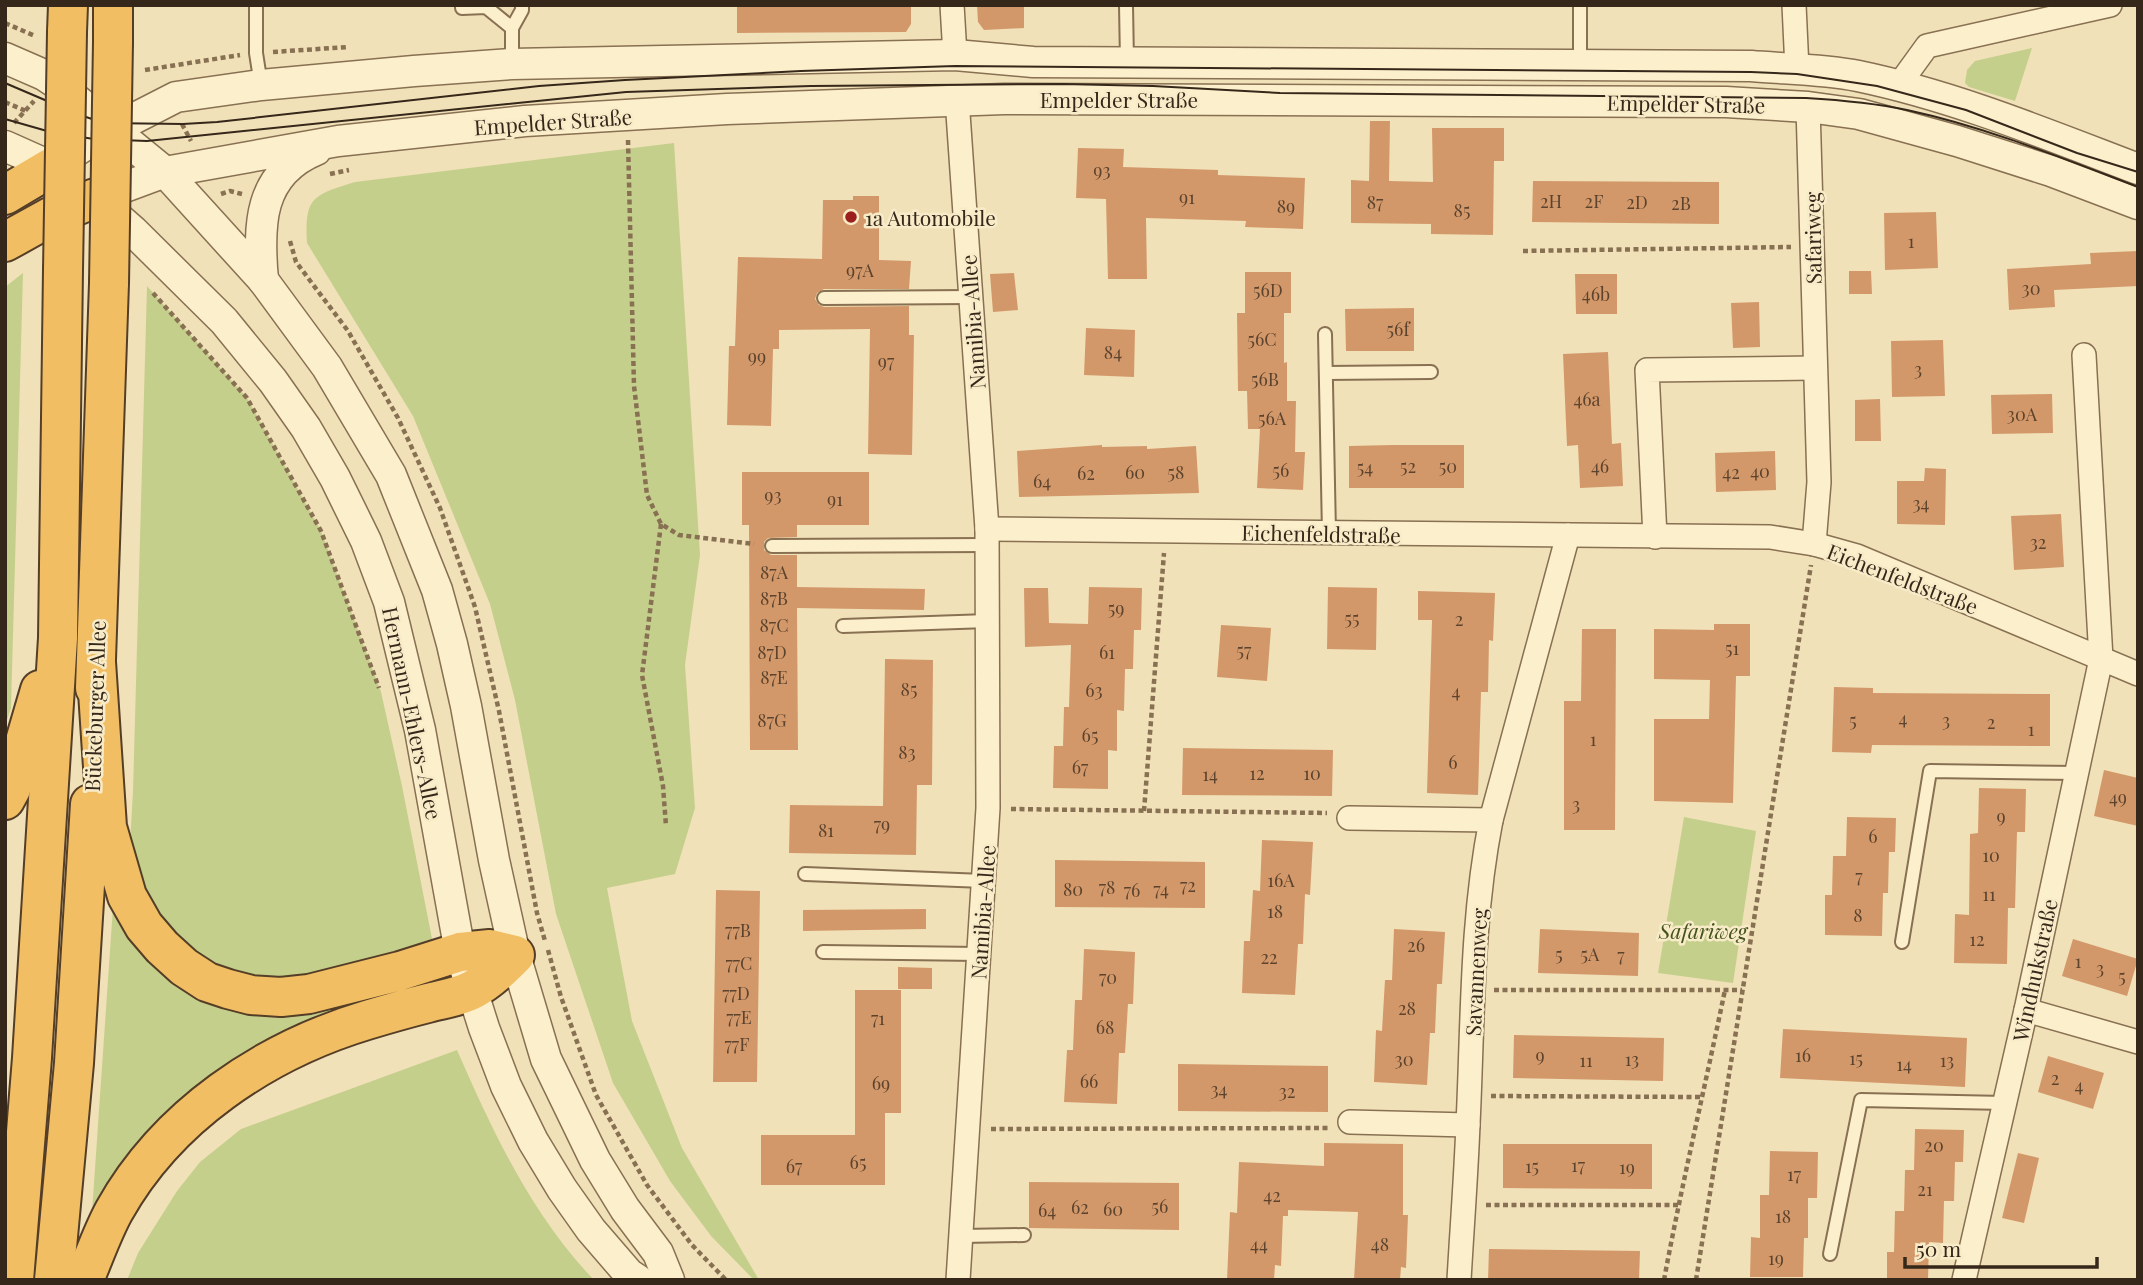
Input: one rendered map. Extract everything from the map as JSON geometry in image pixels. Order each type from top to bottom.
[{"type":"highway","name":"Bückeburger Allee","points":[[14,1280],[33,1058],[58,638],[67,19]]},
{"type":"highway","name":"Bückeburger Allee","points":[[54,1280],[76,1037],[87,861],[109,283],[113,24]]},
{"type":"highway","points":[[5,195],[52,167]]},
{"type":"highway","points":[[5,242],[50,217],[95,198]]},
{"type":"highway","points":[[5,800],[11,789],[58,638]]},
{"type":"highway","points":[[96,662],[107,827],[127,896],[144,926],[184,967],[207,982],[228,989],[281,998],[400,971],[460,952],[489,949],[515,955]]},
{"type":"highway","points":[[84,1280],[114,1212],[142,1168],[208,1100],[244,1076],[315,1039],[352,1024],[472,990],[496,975],[515,955]]},
{"type":"street","points":[[952,5],[957,99]]},
{"type":"street","points":[[1794,5],[1797,69],[1808,107]]},
{"type":"street","points":[[1903,86],[1906,75],[1927,46],[2110,5]]},
{"type":"street","name":"Empelder Straße","points":[[113,129],[176,97],[261,85],[512,64],[954,55],[1033,62],[1751,66],[1855,75],[1903,86],[1970,106],[2138,169]]},
{"type":"street","points":[[5,58],[56,83],[165,172],[194,203],[263,280],[327,367],[391,475],[437,590],[452,643],[494,860],[531,1013],[551,1070],[594,1160],[625,1209],[658,1253],[669,1280]]},
{"type":"street","points":[[50,217],[56,83]]},
{"type":"street","name":"Empelder Straße","points":[[95,198],[165,172],[338,141],[525,121],[957,99],[1726,102],[1808,107],[1859,114],[1957,141],[2052,171],[2138,204]]},
{"type":"street","name":"Namibia-Allee","points":[[957,99],[987,537],[988,621],[988,808],[958,1280]]},
{"type":"street","name":"Safariweg","points":[[1808,107],[1819,481],[1814,544]]},
{"type":"street","points":[[52,167],[113,129]]},
{"type":"street","points":[[263,280],[260,242],[267,200],[284,170],[306,155],[338,141]]},
{"type":"street","name":"Hermann-Ehlers-Allee","points":[[5,146],[52,167],[95,198],[133,231],[224,321],[273,381],[324,458],[366,541],[389,602],[419,730],[460,952],[506,1086],[533,1141],[562,1189],[591,1230],[629,1274],[638,1280]]},
{"type":"street","points":[[2084,355],[2101,659]]},
{"type":"street","points":[[1655,537],[1647,370],[1815,368]]},
{"type":"street","name":"Eichenfeldstraße","points":[[987,537],[1166,531],[1770,537],[1814,544],[1857,556],[2138,674]]},
{"type":"street","name":"Savannenweg","points":[[1459,1280],[1476,925],[1482,867],[1491,820],[1568,535]]},
{"type":"street","name":"Windhukstraße","points":[[1964,1280],[2026,1010],[2101,659]]},
{"type":"street","points":[[1349,818],[1491,820]]},
{"type":"street","points":[[2026,1010],[2138,1042]]},
{"type":"street","points":[[1350,1122],[1468,1125]]},
{"type":"lane","points":[[256,5],[256,52],[261,85]]},
{"type":"lane","points":[[462,5],[462,8],[486,7],[512,28]]},
{"type":"lane","points":[[512,64],[512,28],[522,5]]},
{"type":"lane","points":[[1126,5],[1127,62]]},
{"type":"lane","points":[[1580,5],[1580,65]]},
{"type":"lane","points":[[824,298],[970,297]]},
{"type":"lane","points":[[1325,334],[1329,533]]},
{"type":"lane","points":[[1326,373],[1432,372]]},
{"type":"lane","points":[[772,546],[987,537]]},
{"type":"lane","points":[[843,626],[988,621]]},
{"type":"lane","points":[[1902,942],[1930,771],[2077,772]]},
{"type":"lane","points":[[805,874],[984,881]]},
{"type":"lane","points":[[823,952],[979,954]]},
{"type":"lane","points":[[1830,1254],[1861,1100],[2005,1103]]},
{"type":"lane","points":[[961,1236],[1024,1234]]},
{"type":"path","points":[[173,67],[176,97],[189,138],[230,191],[194,203]]},
{"type":"path","points":[[5,102],[26,111]]},
{"type":"path","points":[[615,140],[641,138]]},
{"type":"path","points":[[628,139],[634,386],[647,495],[661,524],[679,535],[772,546]]},
{"type":"path","points":[[327,175],[362,168]]},
{"type":"path","points":[[1522,251],[1812,247]]},
{"type":"path","points":[[147,286],[247,398],[321,531],[381,692]]},
{"type":"path","points":[[661,524],[642,675],[663,786],[666,826]]},
{"type":"path","points":[[1144,811],[1166,531]]},
{"type":"path","points":[[1696,1280],[1814,544]]},
{"type":"path","points":[[988,808],[1326,812],[1349,818]]},
{"type":"path","points":[[1473,990],[1742,990]]},
{"type":"path","points":[[1664,1280],[1725,990]]},
{"type":"path","points":[[1469,1096],[1703,1097]]},
{"type":"path","points":[[967,1128],[1337,1128],[1350,1122]]},
{"type":"path","points":[[1464,1205],[1678,1205]]},
{"type":"green space","points":[[2032,48],[2015,101],[1969,87],[1965,83],[1967,70],[1975,61]]},
{"type":"green space","points":[[674,143],[700,555],[685,665],[695,808],[675,874],[607,888],[632,1021],[682,1148],[759,1280],[754,1280],[711,1236],[670,1181],[613,1083],[556,914],[515,700],[490,604],[413,416],[307,243],[307,215],[314,200],[330,190],[355,182]]},
{"type":"green space","points":[[23,273],[11,708],[5,726],[5,287]]},
{"type":"green space","points":[[147,286],[247,398],[321,531],[381,692],[436,959],[228,989],[127,896],[133,791]]},
{"type":"green space","name":"Safariweg","points":[[1684,817],[1756,831],[1733,983],[1658,973]]},
{"type":"green space","points":[[113,907],[178,982],[437,973],[440,983],[136,1149],[115,1174],[92,1212]]},
{"type":"green space","points":[[457,1050],[515,1171],[532,1200],[551,1228],[594,1280],[127,1280],[138,1253],[177,1191],[200,1162],[241,1129]]},
{"type":"building","points":[[737,5],[911,5],[911,24],[906,32],[737,33]]},
{"type":"building","points":[[977,5],[1024,5],[1024,28],[984,30],[978,22]]},
{"type":"building","points":[[1370,121],[1390,121],[1389,181],[1433,182],[1432,128],[1504,128],[1504,161],[1494,161],[1493,235],[1431,234],[1431,224],[1351,223],[1351,180],[1369,181]]},
{"type":"building","points":[[1078,148],[1124,149],[1123,167],[1218,170],[1218,175],[1305,178],[1303,229],[1245,227],[1246,221],[1146,218],[1147,279],[1108,279],[1106,199],[1076,198]]},
{"type":"building","points":[[1533,181],[1719,182],[1719,224],[1532,222]]},
{"type":"building","points":[[853,196],[879,196],[879,260],[911,261],[909,289],[824,289],[817,293],[815,299],[824,307],[909,306],[909,335],[914,335],[912,455],[868,454],[870,329],[779,330],[779,349],[773,349],[771,426],[727,425],[729,346],[735,346],[738,257],[822,259],[823,200],[853,200]]},
{"type":"building","points":[[1936,212],[1938,268],[1885,270],[1884,213]]},
{"type":"building","points":[[2138,251],[2138,286],[2054,290],[2055,307],[2009,310],[2007,269],[2091,264],[2090,253]]},
{"type":"building","points":[[1849,271],[1871,271],[1872,294],[1849,294]]},
{"type":"building","points":[[1245,272],[1291,272],[1291,313],[1284,313],[1284,363],[1287,362],[1287,401],[1296,401],[1295,452],[1305,452],[1303,490],[1257,488],[1260,429],[1248,429],[1247,391],[1238,391],[1237,313],[1245,313]]},
{"type":"building","points":[[1014,273],[1018,310],[993,312],[990,274]]},
{"type":"building","points":[[1575,274],[1617,274],[1617,314],[1576,314]]},
{"type":"building","points":[[1759,302],[1760,347],[1733,348],[1731,303]]},
{"type":"building","points":[[1414,308],[1414,351],[1346,351],[1345,309]]},
{"type":"building","points":[[1086,328],[1135,330],[1134,377],[1084,375]]},
{"type":"building","points":[[1943,340],[1945,396],[1892,397],[1891,341]]},
{"type":"building","points":[[1608,352],[1612,444],[1621,443],[1623,486],[1580,488],[1578,445],[1567,446],[1563,354]]},
{"type":"building","points":[[2052,394],[2053,433],[1992,434],[1991,395]]},
{"type":"building","points":[[1880,399],[1881,441],[1855,441],[1855,400]]},
{"type":"building","points":[[1102,445],[1147,446],[1147,449],[1196,446],[1199,493],[1019,497],[1017,451]]},
{"type":"building","points":[[1464,445],[1464,488],[1349,488],[1349,446]]},
{"type":"building","points":[[1775,451],[1776,490],[1716,492],[1715,453]]},
{"type":"building","points":[[1925,468],[1946,469],[1945,525],[1897,524],[1897,481],[1924,481]]},
{"type":"building","points":[[742,472],[869,472],[869,525],[797,525],[797,537],[768,538],[764,542],[764,550],[771,555],[797,555],[797,587],[925,589],[924,610],[797,608],[798,750],[750,750],[749,525],[742,525]]},
{"type":"building","points":[[2061,514],[2064,567],[2014,570],[2011,516]]},
{"type":"building","points":[[1089,587],[1142,588],[1141,630],[1134,630],[1133,669],[1125,669],[1124,711],[1117,710],[1117,751],[1108,750],[1108,789],[1053,788],[1054,746],[1063,746],[1064,707],[1069,707],[1071,645],[1025,647],[1024,588],[1048,588],[1049,623],[1088,624]]},
{"type":"building","points":[[1328,587],[1377,588],[1376,650],[1327,649]]},
{"type":"building","points":[[1418,591],[1495,593],[1493,641],[1489,640],[1488,692],[1481,692],[1478,795],[1427,793],[1432,620],[1418,620]]},
{"type":"building","points":[[1714,624],[1750,624],[1750,676],[1736,676],[1733,803],[1654,801],[1654,719],[1709,719],[1710,680],[1654,679],[1654,629],[1714,630]]},
{"type":"building","points":[[1221,625],[1271,628],[1267,681],[1217,677]]},
{"type":"building","points":[[1582,629],[1616,629],[1615,830],[1564,830],[1564,701],[1581,701]]},
{"type":"building","points":[[885,659],[933,660],[932,785],[917,785],[916,855],[789,853],[790,805],[883,806]]},
{"type":"building","points":[[1834,687],[1873,688],[1873,693],[2050,694],[2050,746],[1872,745],[1871,753],[1832,752]]},
{"type":"building","points":[[1183,748],[1333,750],[1332,796],[1182,795]]},
{"type":"building","points":[[2104,770],[2138,778],[2138,826],[2094,816]]},
{"type":"building","points":[[1979,788],[2026,789],[2025,832],[2017,832],[2015,908],[2008,908],[2007,964],[1954,963],[1955,914],[1969,915],[1970,834],[1978,833]]},
{"type":"building","points":[[1847,817],[1896,818],[1895,852],[1889,852],[1888,893],[1883,893],[1882,936],[1825,935],[1825,895],[1832,895],[1833,856],[1846,856]]},
{"type":"building","points":[[1262,840],[1313,842],[1310,895],[1305,894],[1303,944],[1298,944],[1295,995],[1242,993],[1244,941],[1250,941],[1253,890],[1260,891]]},
{"type":"building","points":[[1055,860],[1205,862],[1205,908],[1055,907]]},
{"type":"building","points":[[716,890],[760,891],[757,1082],[713,1082]]},
{"type":"building","points":[[926,909],[926,929],[803,931],[803,910]]},
{"type":"building","points":[[1394,929],[1445,932],[1442,984],[1437,984],[1435,1033],[1430,1033],[1427,1085],[1374,1082],[1376,1030],[1382,1031],[1385,980],[1392,980]]},
{"type":"building","points":[[1540,929],[1639,933],[1638,976],[1538,973]]},
{"type":"building","points":[[2073,939],[2138,959],[2127,996],[2062,976]]},
{"type":"building","points":[[1084,949],[1135,952],[1133,1004],[1128,1004],[1125,1053],[1119,1053],[1117,1104],[1064,1102],[1067,1050],[1073,1050],[1075,1000],[1082,1000]]},
{"type":"building","points":[[898,967],[932,968],[932,989],[898,989]]},
{"type":"building","points":[[855,990],[901,990],[901,1113],[885,1113],[885,1185],[761,1185],[761,1135],[855,1135]]},
{"type":"building","points":[[1783,1029],[1967,1038],[1965,1087],[1780,1078]]},
{"type":"building","points":[[1514,1035],[1664,1038],[1663,1081],[1513,1078]]},
{"type":"building","points":[[2048,1056],[2104,1073],[2093,1109],[2038,1092]]},
{"type":"building","points":[[1178,1064],[1328,1066],[1328,1112],[1178,1111]]},
{"type":"building","points":[[1915,1129],[1964,1130],[1963,1162],[1955,1162],[1954,1201],[1944,1201],[1943,1243],[1929,1242],[1928,1280],[1887,1280],[1887,1252],[1894,1252],[1895,1211],[1904,1211],[1905,1170],[1914,1170]]},
{"type":"building","points":[[1324,1143],[1403,1144],[1403,1215],[1408,1215],[1406,1268],[1401,1267],[1400,1280],[1354,1280],[1358,1212],[1288,1210],[1288,1216],[1283,1216],[1281,1266],[1275,1265],[1274,1280],[1227,1280],[1230,1212],[1237,1213],[1239,1162],[1324,1166]]},
{"type":"building","points":[[1503,1144],[1652,1144],[1652,1189],[1503,1188]]},
{"type":"building","points":[[1770,1151],[1818,1152],[1817,1198],[1808,1198],[1808,1238],[1804,1238],[1803,1277],[1750,1277],[1751,1237],[1760,1238],[1760,1195],[1769,1195]]},
{"type":"building","points":[[2018,1153],[2039,1158],[2024,1223],[2002,1218]]},
{"type":"building","points":[[1029,1182],[1179,1183],[1179,1230],[1029,1228]]},
{"type":"building","points":[[1489,1249],[1640,1251],[1639,1280],[1488,1280]]},
{"type":"tram line","points":[[5,83],[104,123],[183,124],[539,86],[801,71],[955,66],[1751,72],[1797,74],[1877,86],[1966,110],[2077,153],[2138,172]]},
{"type":"tram line","points":[[5,119],[54,133],[94,139],[147,141],[626,92],[811,86],[1063,84],[1280,93],[1806,98],[1882,105],[1966,125],[2138,187]]},
{"type":"place","name":"1a Automobile","points":[[851,217]]}]
